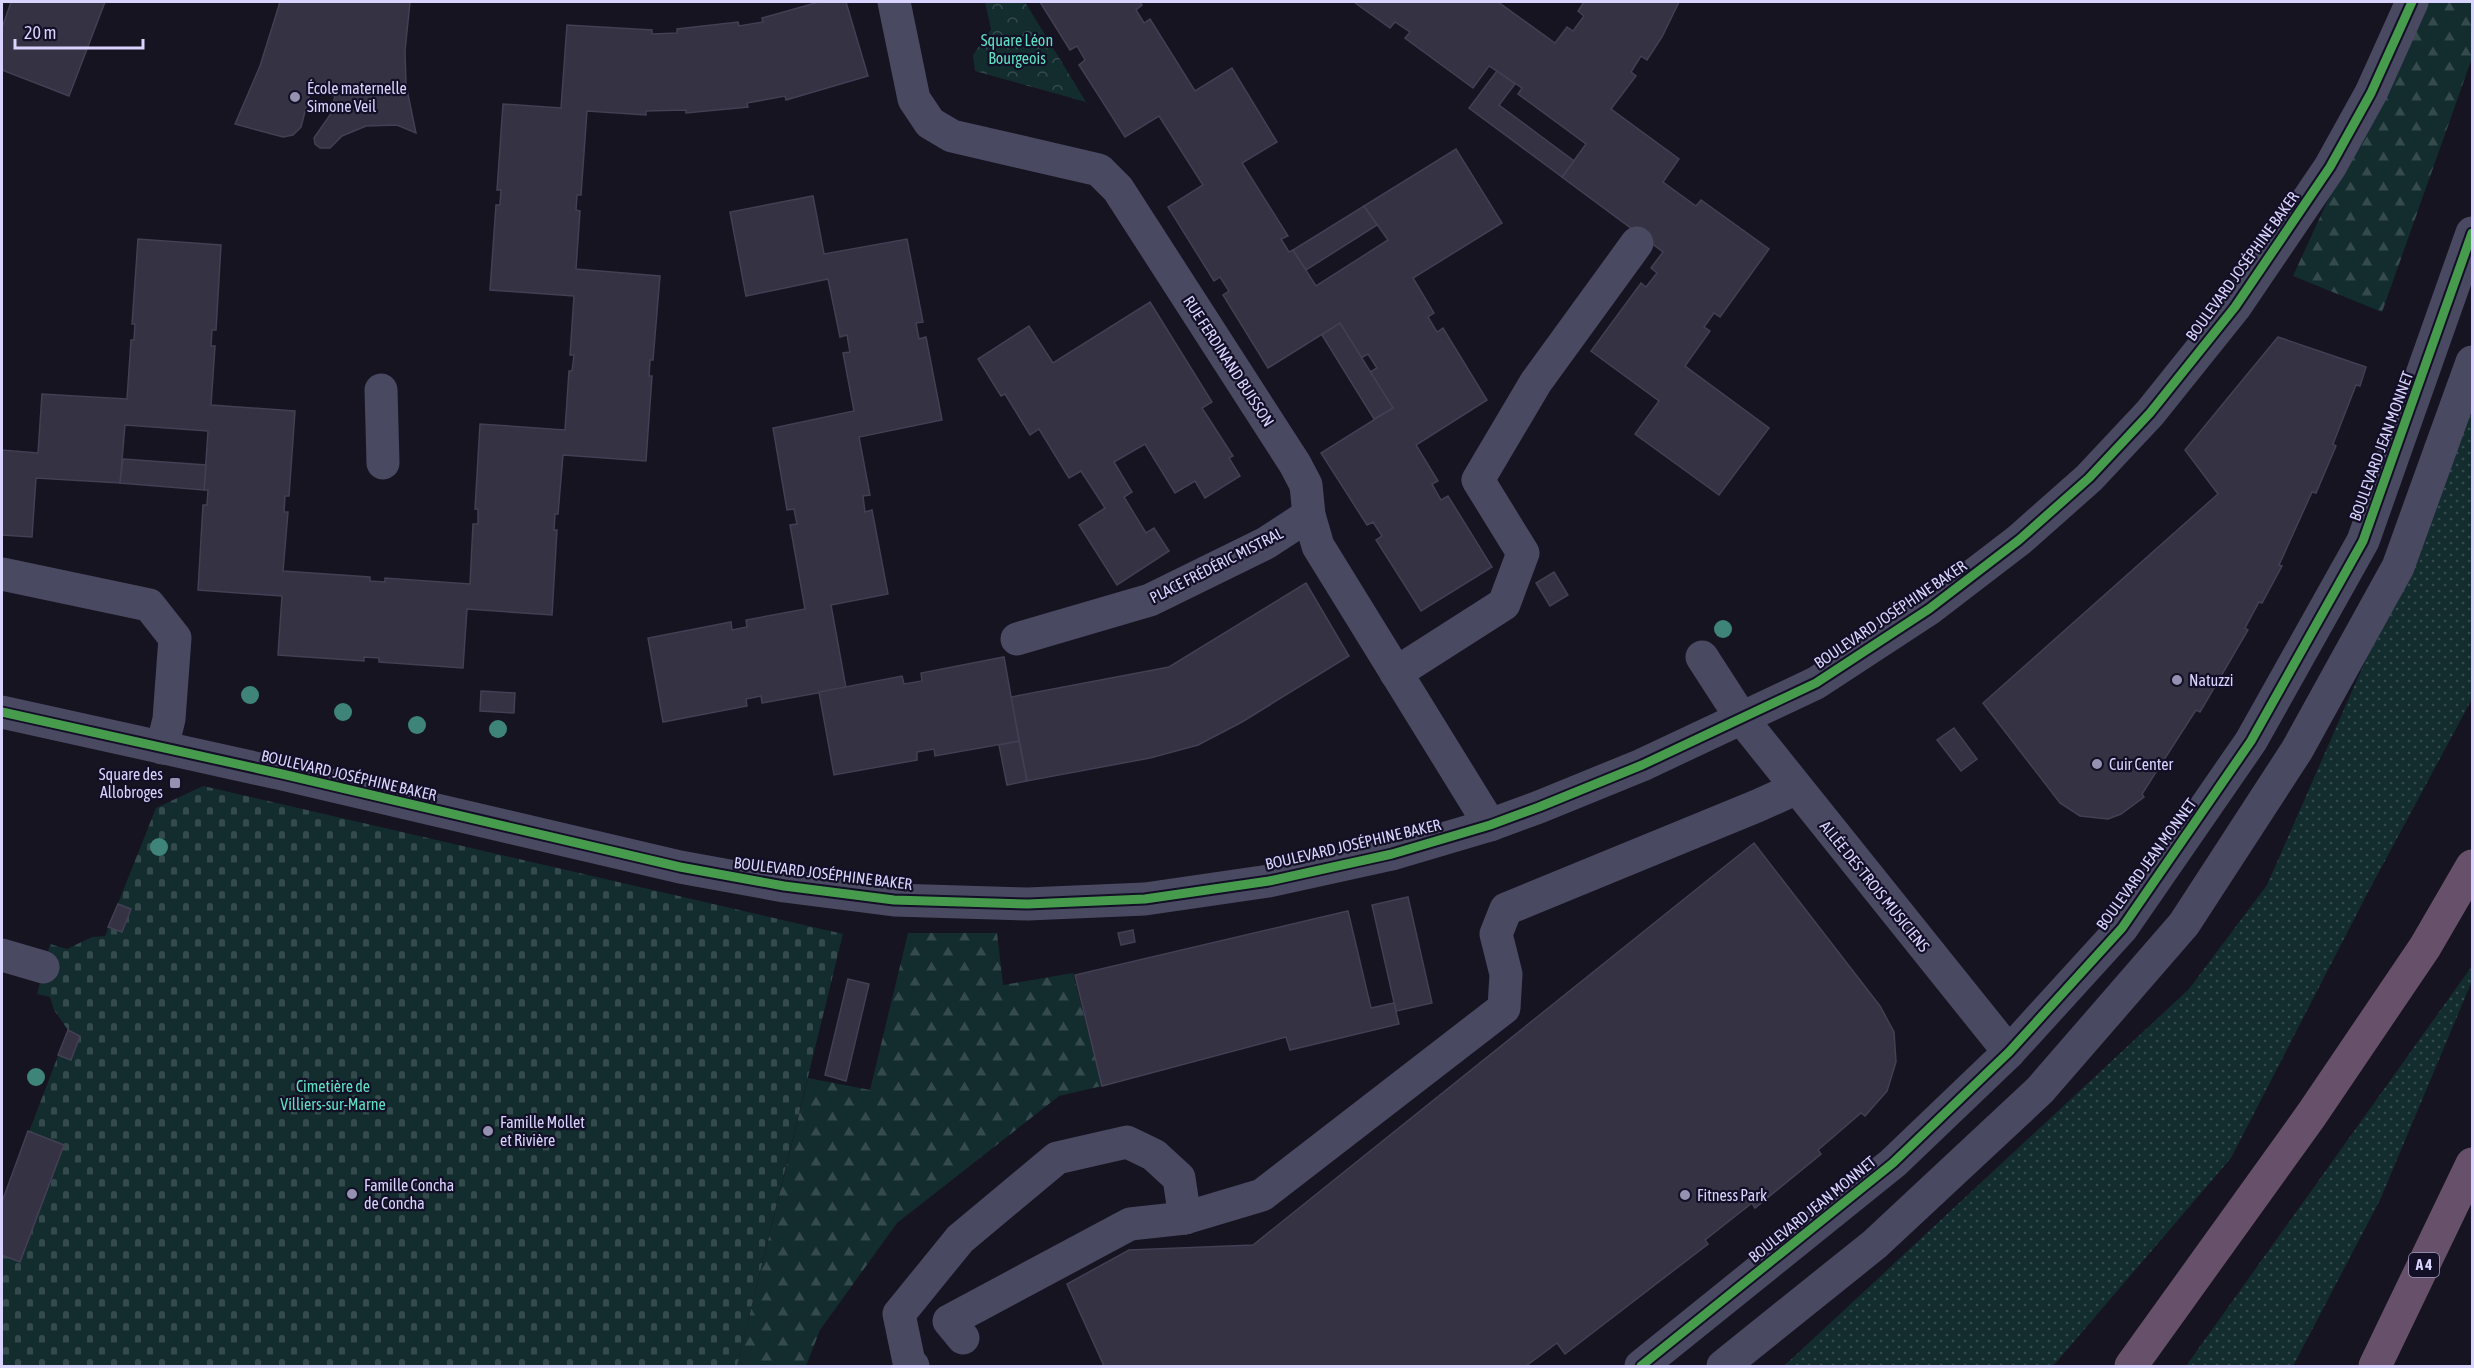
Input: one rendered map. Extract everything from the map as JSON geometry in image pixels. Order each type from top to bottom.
[{"type":"highway","points":[[2131,1366],[2319,1104],[2425,947],[2472,866]]},
{"type":"highway","name":"A 4","points":[[2375,1366],[2472,1164]]},
{"type":"highway","points":[[2126,1366],[2155,1335]]},
{"type":"street","name":"RUE FERDINAND BUISSON","points":[[894,2],[914,99],[930,123],[952,136],[1099,170],[1118,189],[1295,464],[1306,484],[1309,516],[1317,546],[1490,825]]},
{"type":"street","name":"BOULEVARD JOSÉPHINE BAKER","points":[[2,712],[680,867],[784,886],[894,900],[1028,904],[1145,899],[1303,873],[1392,854],[1490,825],[1539,807],[1642,765],[1816,683],[1929,609],[2019,540],[2089,478],[2150,412],[2235,307],[2330,167],[2370,93],[2412,2]]},
{"type":"street","name":"BOULEVARD JEAN MONNET","points":[[1641,1366],[1893,1163],[2009,1052],[2122,928],[2251,741],[2363,541],[2472,233]]},
{"type":"street","points":[[1396,673],[1504,604],[1523,553],[1478,480],[1536,382],[1637,243]]},
{"type":"street","points":[[1723,1366],[1875,1244],[2040,1090],[2184,924],[2297,750],[2398,567],[2472,362]]},
{"type":"street","points":[[381,390],[383,463]]},
{"type":"street","name":"PLACE FRÉDÉRIC MISTRAL","points":[[1017,639],[1150,600],[1266,543],[1309,516]]},
{"type":"street","points":[[2,574],[149,605],[175,638],[169,719],[162,748]]},
{"type":"street","name":"ALLÉE DES TROIS MUSICIENS","points":[[1702,657],[1742,718],[2009,1052]]},
{"type":"street","points":[[963,1338],[949,1322],[1130,1224],[1185,1218],[1269,1203],[1442,1068],[1504,1008],[1506,974],[1496,934],[1506,909],[1797,788]]},
{"type":"street","points":[[2,955],[43,968]]},
{"type":"street","points":[[913,1366],[909,1362],[899,1314],[960,1239],[1057,1158],[1127,1142],[1136,1146],[1154,1155],[1179,1178],[1185,1218]]},
{"type":"green space","name":"Square Léon Bourgeois","points":[[985,2],[1025,2],[1086,102],[975,71],[973,55],[991,29]]},
{"type":"green space","points":[[2419,2],[2472,2],[2472,58],[2382,312],[2293,276]]},
{"type":"green space","points":[[2472,381],[2472,699],[2366,896],[2231,1158],[2053,1366],[1784,1366],[2189,989],[2267,885],[2406,568]]},
{"type":"green space","name":"Cimetière de Villiers-sur-Marne","points":[[203,786],[843,934],[737,1366],[2,1366],[2,1202],[68,1030],[54,1010],[50,997],[37,994],[50,944],[67,949],[92,937],[105,936],[156,808]]},
{"type":"green space","points":[[908,933],[997,933],[1003,985],[1073,973],[1102,1086],[1059,1096],[897,1223],[820,1330],[806,1366],[737,1366],[808,1078],[870,1090]]},
{"type":"green space","points":[[2472,966],[2472,981],[2380,1200],[2293,1366],[2186,1366]]},
{"type":"building","points":[[11,2],[105,2],[69,96],[2,70],[2,28]]},
{"type":"building","points":[[280,2],[410,2],[405,51],[406,85],[416,133],[397,125],[366,126],[342,136],[330,148],[320,148],[315,144],[314,138],[330,115],[335,96],[311,89],[301,127],[293,135],[283,137],[235,124],[260,66]]},
{"type":"building","points":[[819,2],[846,2],[868,76],[786,100],[785,96],[747,103],[748,107],[686,113],[686,110],[646,111],[646,115],[587,111],[581,195],[577,195],[576,210],[580,211],[576,269],[660,276],[653,360],[650,360],[649,376],[652,376],[646,461],[563,455],[558,514],[555,514],[554,530],[557,530],[552,615],[467,609],[463,668],[379,662],[379,658],[364,657],[364,661],[278,655],[282,596],[198,590],[203,505],[207,505],[208,490],[204,490],[208,431],[125,425],[120,483],[36,478],[32,537],[2,535],[2,450],[38,453],[42,394],[127,399],[131,340],[134,340],[135,324],[132,324],[138,239],[221,245],[216,330],[212,330],[211,346],[215,346],[211,405],[295,411],[289,496],[285,496],[284,512],[288,512],[283,571],[370,577],[370,581],[385,582],[385,578],[470,584],[473,524],[478,524],[478,509],[475,509],[480,424],[565,430],[569,371],[572,371],[574,355],[570,355],[574,296],[490,290],[496,205],[500,205],[501,190],[497,190],[503,104],[561,108],[567,25],[652,30],[652,34],[677,33],[677,29],[738,22],[739,26],[763,22],[762,18]]},
{"type":"building","points":[[1040,2],[1140,2],[1142,5],[1136,10],[1144,23],[1150,19],[1195,91],[1232,68],[1277,142],[1242,163],[1288,236],[1281,239],[1289,252],[1293,250],[1316,286],[1388,240],[1364,206],[1456,149],[1502,223],[1413,278],[1434,313],[1428,317],[1437,332],[1443,328],[1487,400],[1416,445],[1438,481],[1432,484],[1441,500],[1448,496],[1492,567],[1421,611],[1376,540],[1382,536],[1373,522],[1367,525],[1321,453],[1393,408],[1370,372],[1377,368],[1368,354],[1361,358],[1340,323],[1268,368],[1223,295],[1229,291],[1220,277],[1214,281],[1168,207],[1203,185],[1159,116],[1125,137],[1079,65],[1085,60],[1077,46],[1070,50]]},
{"type":"building","points":[[1354,2],[1498,2],[1555,43],[1567,27],[1573,31],[1584,16],[1578,11],[1584,2],[1679,2],[1662,37],[1647,60],[1641,56],[1631,72],[1636,76],[1611,109],[1679,159],[1663,182],[1696,206],[1701,200],[1769,249],[1720,317],[1714,313],[1704,327],[1710,331],[1685,366],[1769,428],[1719,495],[1635,434],[1659,401],[1591,351],[1641,283],[1646,287],[1657,273],[1651,268],[1663,252],[1562,177],[1586,144],[1518,94],[1522,88],[1489,66],[1473,88],[1405,38],[1410,32],[1395,22],[1390,28]]},
{"type":"building","points":[[1497,71],[1515,84],[1499,105],[1574,161],[1562,177],[1469,108]]},
{"type":"building","points":[[813,196],[824,254],[907,239],[923,322],[916,323],[919,339],[926,337],[942,420],[859,437],[870,495],[863,496],[865,512],[872,510],[888,594],[831,605],[846,688],[762,703],[761,696],[746,699],[747,706],[663,722],[648,638],[731,622],[732,630],[747,627],[746,620],[805,609],[790,525],[797,524],[794,509],[787,510],[773,428],[854,411],[843,353],[850,352],[847,335],[840,337],[828,279],[746,296],[730,212]]},
{"type":"building","points":[[1364,206],[1377,225],[1306,270],[1293,250]]},
{"type":"building","points":[[1150,302],[1212,402],[1202,408],[1233,456],[1229,458],[1240,476],[1205,498],[1195,481],[1175,493],[1145,444],[1114,462],[1132,492],[1124,497],[1146,533],[1154,528],[1169,551],[1117,585],[1079,525],[1105,508],[1081,471],[1069,478],[1039,429],[1030,435],[1005,394],[1001,396],[978,359],[1029,326],[1053,363]]},
{"type":"building","points":[[1340,323],[1393,408],[1374,419],[1322,335]]},
{"type":"building","points":[[2278,337],[2366,367],[2360,386],[2356,385],[2333,444],[2336,446],[2316,493],[2312,492],[2279,565],[2282,566],[2245,628],[2248,630],[2200,712],[2196,710],[2142,794],[2144,797],[2121,814],[2108,819],[2080,816],[2060,803],[1983,703],[2218,494],[2185,450]]},
{"type":"building","points":[[123,459],[206,465],[204,490],[120,483]]},
{"type":"building","points":[[1554,572],[1568,595],[1550,606],[1536,583]]},
{"type":"building","points":[[1306,583],[1349,656],[1242,722],[1198,745],[1150,758],[1027,781],[1011,697],[1169,667]]},
{"type":"building","points":[[1004,657],[1019,741],[935,756],[934,749],[917,752],[917,760],[834,775],[819,692],[902,676],[904,684],[922,681],[921,673]]},
{"type":"building","points":[[481,691],[515,693],[514,713],[480,711]]},
{"type":"building","points":[[1954,728],[1977,759],[1961,771],[1937,740]]},
{"type":"building","points":[[1019,741],[1027,781],[1007,785],[999,745]]},
{"type":"building","points":[[1754,843],[1880,1006],[1894,1032],[1896,1062],[1887,1091],[1865,1116],[1861,1113],[1818,1150],[1821,1154],[1755,1208],[1752,1203],[1705,1240],[1708,1244],[1565,1354],[1557,1343],[1526,1366],[1104,1366],[1067,1284],[1129,1250],[1253,1245]]},
{"type":"building","points":[[1408,897],[1432,1003],[1396,1011],[1372,905]]},
{"type":"building","points":[[118,904],[131,909],[122,932],[108,927]]},
{"type":"building","points":[[1348,911],[1371,1008],[1394,1003],[1399,1024],[1290,1050],[1286,1037],[1102,1086],[1075,975]]},
{"type":"building","points":[[1133,930],[1135,942],[1121,945],[1118,933]]},
{"type":"building","points":[[848,979],[869,984],[846,1081],[825,1075]]},
{"type":"building","points":[[68,1030],[80,1036],[71,1060],[58,1055]]},
{"type":"building","points":[[28,1131],[64,1145],[20,1262],[2,1255],[2,1202]]},
{"type":"cycle path","points":[[2,712],[282,774],[680,867],[784,886],[894,900],[1028,904],[1145,899],[1269,881],[1392,854],[1490,825],[1539,807],[1642,765],[1816,683],[1929,609],[2019,540],[2089,478],[2150,413],[2235,307],[2330,167],[2371,93],[2412,2]]},
{"type":"cycle path","points":[[1641,1366],[1893,1163],[2009,1052],[2122,928],[2251,741],[2363,541],[2472,233]]},
{"type":"place","name":"École maternelle Simone Veil","points":[[295,97]]},
{"type":"place","name":"Natuzzi","points":[[2177,680]]},
{"type":"place","name":"Cuir Center","points":[[2097,764]]},
{"type":"place","name":"Square des Allobroges","points":[[175,783]]},
{"type":"place","name":"Famille Mollet et Rivière","points":[[488,1131]]},
{"type":"place","name":"Famille Concha de Concha","points":[[352,1194]]},
{"type":"place","name":"Fitness Park","points":[[1685,1195]]}]
